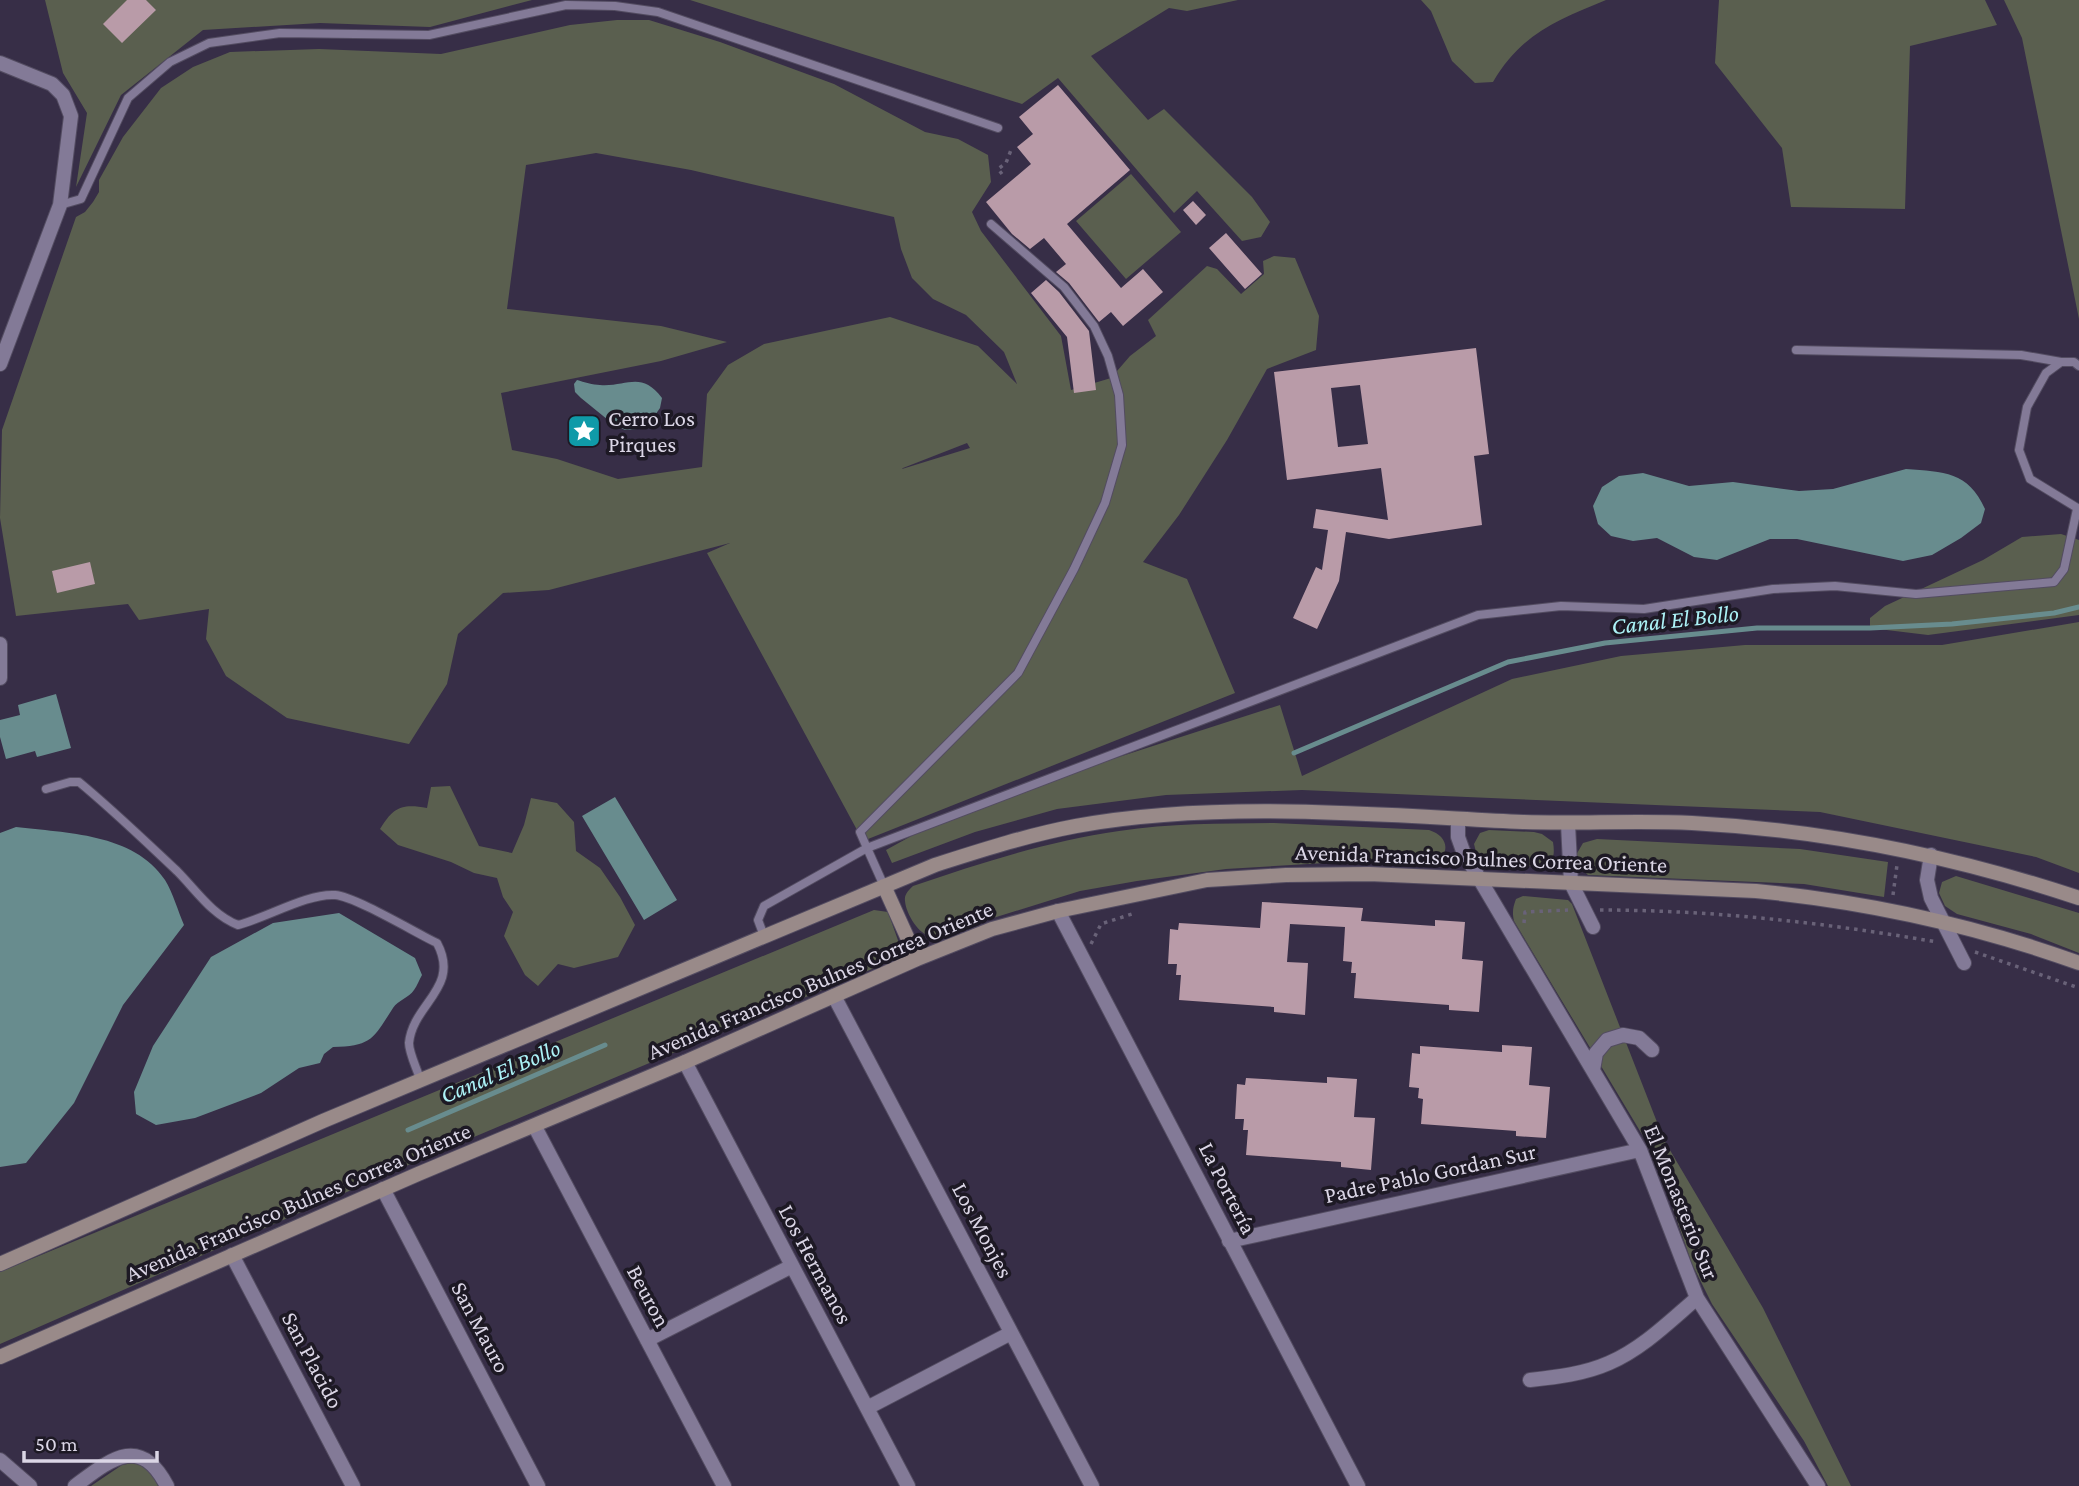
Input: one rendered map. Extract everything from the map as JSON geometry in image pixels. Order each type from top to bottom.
[{"type":"street","points":[[0,63],[45,80],[58,89],[71,116],[60,205],[0,365]]},
{"type":"street","points":[[0,644],[0,678]]},
{"type":"street","name":"Avenida Francisco Bulnes Correa Oriente","points":[[0,1264],[420,1079],[935,865],[1015,840],[1077,826],[1189,814],[1275,812],[1568,824],[1665,823],[1750,827],[1811,834],[1931,855],[2079,898]]},
{"type":"street","name":"El Monasterio Sur","points":[[1458,819],[1458,837],[1463,851],[1640,1150],[1697,1298],[1818,1486]]},
{"type":"street","points":[[1568,824],[1571,883],[1593,927]]},
{"type":"street","points":[[1931,855],[1927,880],[1931,898],[1964,962]]},
{"type":"street","name":"Avenida Francisco Bulnes Correa Oriente","points":[[0,1357],[383,1189],[992,929],[1058,911],[1207,880],[1327,874],[1478,878],[1811,896],[1942,921],[2079,963]]},
{"type":"street","points":[[884,886],[917,959]]},
{"type":"street","name":"La Portería","points":[[1058,911],[1358,1486]]},
{"type":"street","name":"Los Monjes","points":[[834,996],[1092,1486]]},
{"type":"street","points":[[1593,1070],[1596,1053],[1607,1040],[1623,1035],[1639,1038],[1652,1050]]},
{"type":"street","name":"Los Hermanos","points":[[685,1062],[908,1486]]},
{"type":"street","name":"Beuron","points":[[535,1126],[724,1486]]},
{"type":"street","name":"Padre Pablo Gordan Sur","points":[[1230,1241],[1640,1150]]},
{"type":"street","name":"San Mauro","points":[[383,1189],[538,1486]]},
{"type":"street","name":"San Placido","points":[[232,1255],[353,1486]]},
{"type":"street","points":[[647,1340],[792,1266]]},
{"type":"street","points":[[1530,1380],[1569,1376],[1609,1363],[1633,1350],[1697,1298]]},
{"type":"street","points":[[867,1408],[1011,1333]]},
{"type":"street","points":[[75,1486],[113,1461],[130,1455],[147,1459],[153,1464],[167,1486]]},
{"type":"street","points":[[0,1460],[30,1486]]},
{"type":"lane","points":[[60,205],[81,199],[128,98],[170,62],[209,43],[280,33],[429,35],[566,5],[615,6],[658,12],[998,128]]},
{"type":"lane","points":[[884,886],[860,832],[1018,673],[1074,569],[1105,503],[1122,445],[1119,395],[1108,356],[1094,326],[1063,287],[991,224]]},
{"type":"lane","points":[[1796,350],[2021,355],[2074,362],[2079,366]]},
{"type":"lane","points":[[764,936],[758,920],[764,906],[867,848],[1478,615],[1561,606],[1644,609],[1773,589],[1835,586],[1916,594],[2054,582],[2064,569],[2078,509],[2031,480],[2019,450],[2027,407],[2046,373],[2061,362]]},
{"type":"lane","points":[[46,789],[79,782],[178,872],[226,921],[238,925],[306,900],[335,894],[351,899],[437,943],[443,955],[442,982],[415,1024],[409,1044],[420,1079]]},
{"type":"path","points":[[1002,174],[998,169],[1006,163],[1011,150]]},
{"type":"path","points":[[1888,934],[1899,849]]},
{"type":"path","points":[[1511,932],[1525,923],[1525,912],[1585,910],[1735,915],[1888,934],[1955,946],[2079,988]]},
{"type":"path","points":[[1079,951],[1092,944],[1101,924],[1135,913]]},
{"type":"shaded area","points":[[45,0],[532,0],[430,27],[320,23],[203,30],[121,95],[76,187],[87,113],[63,73]]},
{"type":"shaded area","points":[[690,0],[1238,0],[1187,11],[1169,8],[1091,56],[1148,120],[1164,109],[1252,197],[1270,222],[1261,237],[1242,241],[1197,191],[1174,213],[1058,78],[1022,104]]},
{"type":"shaded area","points":[[1421,0],[1606,0],[1542,30],[1516,52],[1493,82],[1475,83],[1452,61],[1431,11]]},
{"type":"shaded area","points":[[1719,0],[1985,0],[1997,25],[1910,46],[1905,209],[1791,207],[1782,148],[1715,63]]},
{"type":"shaded area","points":[[2004,0],[2079,0],[2079,319],[2022,38]]},
{"type":"shaded area","points":[[649,20],[720,42],[834,84],[925,132],[958,139],[988,155],[991,182],[972,212],[981,231],[1061,336],[1071,390],[1111,378],[1130,356],[1156,336],[1148,320],[1207,266],[1217,269],[1241,294],[1264,274],[1263,261],[1274,256],[1295,258],[1319,316],[1316,350],[1267,369],[1227,440],[1179,515],[1143,562],[1187,579],[1235,693],[863,841],[707,553],[730,543],[549,590],[503,593],[458,634],[447,684],[409,744],[287,718],[226,676],[206,639],[209,609],[139,620],[128,604],[16,616],[0,518],[2,430],[76,217],[85,212],[93,202],[99,192],[99,180],[123,137],[161,88],[193,67],[230,52],[319,49],[441,54],[570,25]],"holes":[[[596,153],[691,170],[894,217],[901,249],[912,278],[933,299],[966,315],[1004,352],[1017,384],[978,346],[890,317],[764,344],[728,365],[707,394],[702,467],[618,479],[557,459],[512,450],[501,393],[661,361],[727,342],[661,326],[507,309],[526,165]],[[967,443],[970,448],[902,469],[903,468]]]},
{"type":"shaded area","points":[[1131,174],[1181,232],[1126,279],[1076,221]]},
{"type":"shaded area","points":[[577,380],[597,385],[633,382],[647,384],[662,398],[660,408],[653,418],[648,418],[638,429],[625,430],[613,424],[575,392],[574,384]]},
{"type":"shaded area","points":[[1906,469],[1943,473],[1963,480],[1978,496],[1985,509],[1981,523],[1932,555],[1903,561],[1797,539],[1770,539],[1717,560],[1694,557],[1657,538],[1633,541],[1611,536],[1598,524],[1593,506],[1602,487],[1619,476],[1643,473],[1689,486],[1733,482],[1799,491],[1833,489]]},
{"type":"shaded area","points":[[2061,534],[2079,540],[2079,615],[1928,635],[1870,628],[1870,618],[1885,606],[1983,560],[2022,537]]},
{"type":"shaded area","points":[[2079,622],[2079,873],[2036,857],[1820,812],[1302,790],[1166,795],[1057,809],[975,832],[892,863],[886,850],[964,807],[1280,705],[1302,776],[1512,679],[1621,656],[1745,645],[1942,645]]},
{"type":"shaded area","points":[[56,694],[71,748],[37,757],[35,751],[6,759],[0,737],[0,720],[20,715],[18,705]]},
{"type":"shaded area","points":[[450,786],[479,846],[512,853],[524,825],[531,798],[557,803],[574,822],[576,851],[600,868],[635,925],[618,957],[574,968],[558,964],[538,986],[525,975],[504,936],[513,912],[503,897],[497,878],[474,873],[451,862],[398,845],[380,829],[389,816],[399,809],[411,806],[427,808],[431,787]]},
{"type":"shaded area","points":[[615,797],[677,900],[644,920],[582,816]]},
{"type":"shaded area","points":[[1274,823],[1429,830],[1444,840],[1445,850],[1433,864],[1325,863],[1226,869],[1137,881],[1080,891],[932,937],[918,928],[906,906],[905,896],[913,886],[989,861],[1066,841],[1157,827]]},
{"type":"shaded area","points":[[16,827],[97,838],[136,853],[152,864],[165,880],[184,925],[123,1005],[74,1103],[26,1163],[0,1167],[0,833]]},
{"type":"shaded area","points":[[1489,830],[1542,834],[1553,842],[1553,858],[1542,867],[1485,863],[1476,852],[1474,844],[1480,833]]},
{"type":"shaded area","points":[[1597,839],[1800,849],[1888,862],[1884,897],[1804,884],[1588,875],[1579,867],[1576,855],[1583,843]]},
{"type":"shaded area","points":[[1956,876],[2079,913],[2079,953],[2031,934],[1957,914],[1945,906],[1939,893],[1942,882]]},
{"type":"shaded area","points":[[1523,896],[1568,900],[1572,904],[1664,1140],[1763,1308],[1851,1486],[1828,1486],[1804,1441],[1712,1304],[1692,1264],[1660,1171],[1646,1141],[1514,921],[1516,899]]},
{"type":"shaded area","points":[[874,910],[888,912],[900,946],[898,958],[422,1159],[0,1344],[0,1272]]},
{"type":"shaded area","points":[[339,913],[415,958],[422,975],[412,993],[395,1005],[376,1034],[356,1045],[333,1047],[324,1054],[320,1063],[299,1068],[261,1093],[195,1118],[156,1125],[136,1114],[134,1092],[153,1046],[211,957],[273,923]]},
{"type":"shaded area","points":[[137,1462],[151,1473],[158,1486],[91,1486],[122,1465]]},
{"type":"building","points":[[127,0],[146,0],[156,10],[122,43],[103,24]]},
{"type":"building","points":[[1058,85],[1130,170],[1067,224],[1121,288],[1143,269],[1163,292],[1123,326],[1111,312],[1099,322],[1069,283],[1056,272],[1066,264],[1044,238],[1030,249],[1012,234],[986,202],[1031,164],[1017,147],[1033,134],[1019,117]]},
{"type":"building","points":[[1193,201],[1206,215],[1196,225],[1183,210]]},
{"type":"building","points":[[1226,233],[1262,274],[1245,289],[1209,248]]},
{"type":"building","points":[[1046,280],[1059,292],[1089,331],[1096,390],[1074,393],[1067,337],[1031,293]]},
{"type":"building","points":[[1476,348],[1489,454],[1474,456],[1482,525],[1389,539],[1346,532],[1339,581],[1317,629],[1293,618],[1316,567],[1322,570],[1328,530],[1313,528],[1316,509],[1388,520],[1381,468],[1287,480],[1274,372]],"holes":[[[1360,385],[1368,444],[1338,447],[1331,388]]]},
{"type":"building","points":[[90,562],[95,584],[57,593],[52,571]]},
{"type":"building","points":[[1262,902],[1363,908],[1361,921],[1435,926],[1435,920],[1465,922],[1462,959],[1483,961],[1479,1012],[1449,1010],[1449,1005],[1354,998],[1356,973],[1351,973],[1352,962],[1343,961],[1345,927],[1290,924],[1287,962],[1308,963],[1305,1015],[1274,1012],[1274,1007],[1179,1000],[1181,975],[1176,975],[1177,964],[1168,964],[1170,929],[1178,930],[1179,923],[1260,928]]},
{"type":"building","points":[[1502,1045],[1532,1047],[1529,1085],[1550,1087],[1546,1138],[1516,1136],[1516,1131],[1421,1124],[1423,1099],[1418,1098],[1419,1088],[1409,1087],[1412,1053],[1420,1054],[1420,1046],[1502,1052]]},
{"type":"building","points":[[1327,1077],[1357,1079],[1354,1117],[1375,1118],[1371,1170],[1341,1167],[1341,1162],[1246,1155],[1248,1130],[1243,1130],[1244,1119],[1235,1119],[1237,1084],[1245,1085],[1246,1078],[1327,1083]]},
{"type":"waterway","name":"Canal El Bollo","points":[[1294,753],[1508,662],[1605,643],[1757,628],[1870,628],[1952,624],[2054,613],[2079,607]]},
{"type":"waterway","name":"Canal El Bollo","points":[[408,1130],[605,1045]]},
{"type":"place","name":"Cerro Los Pirques","points":[[584,431]]}]
